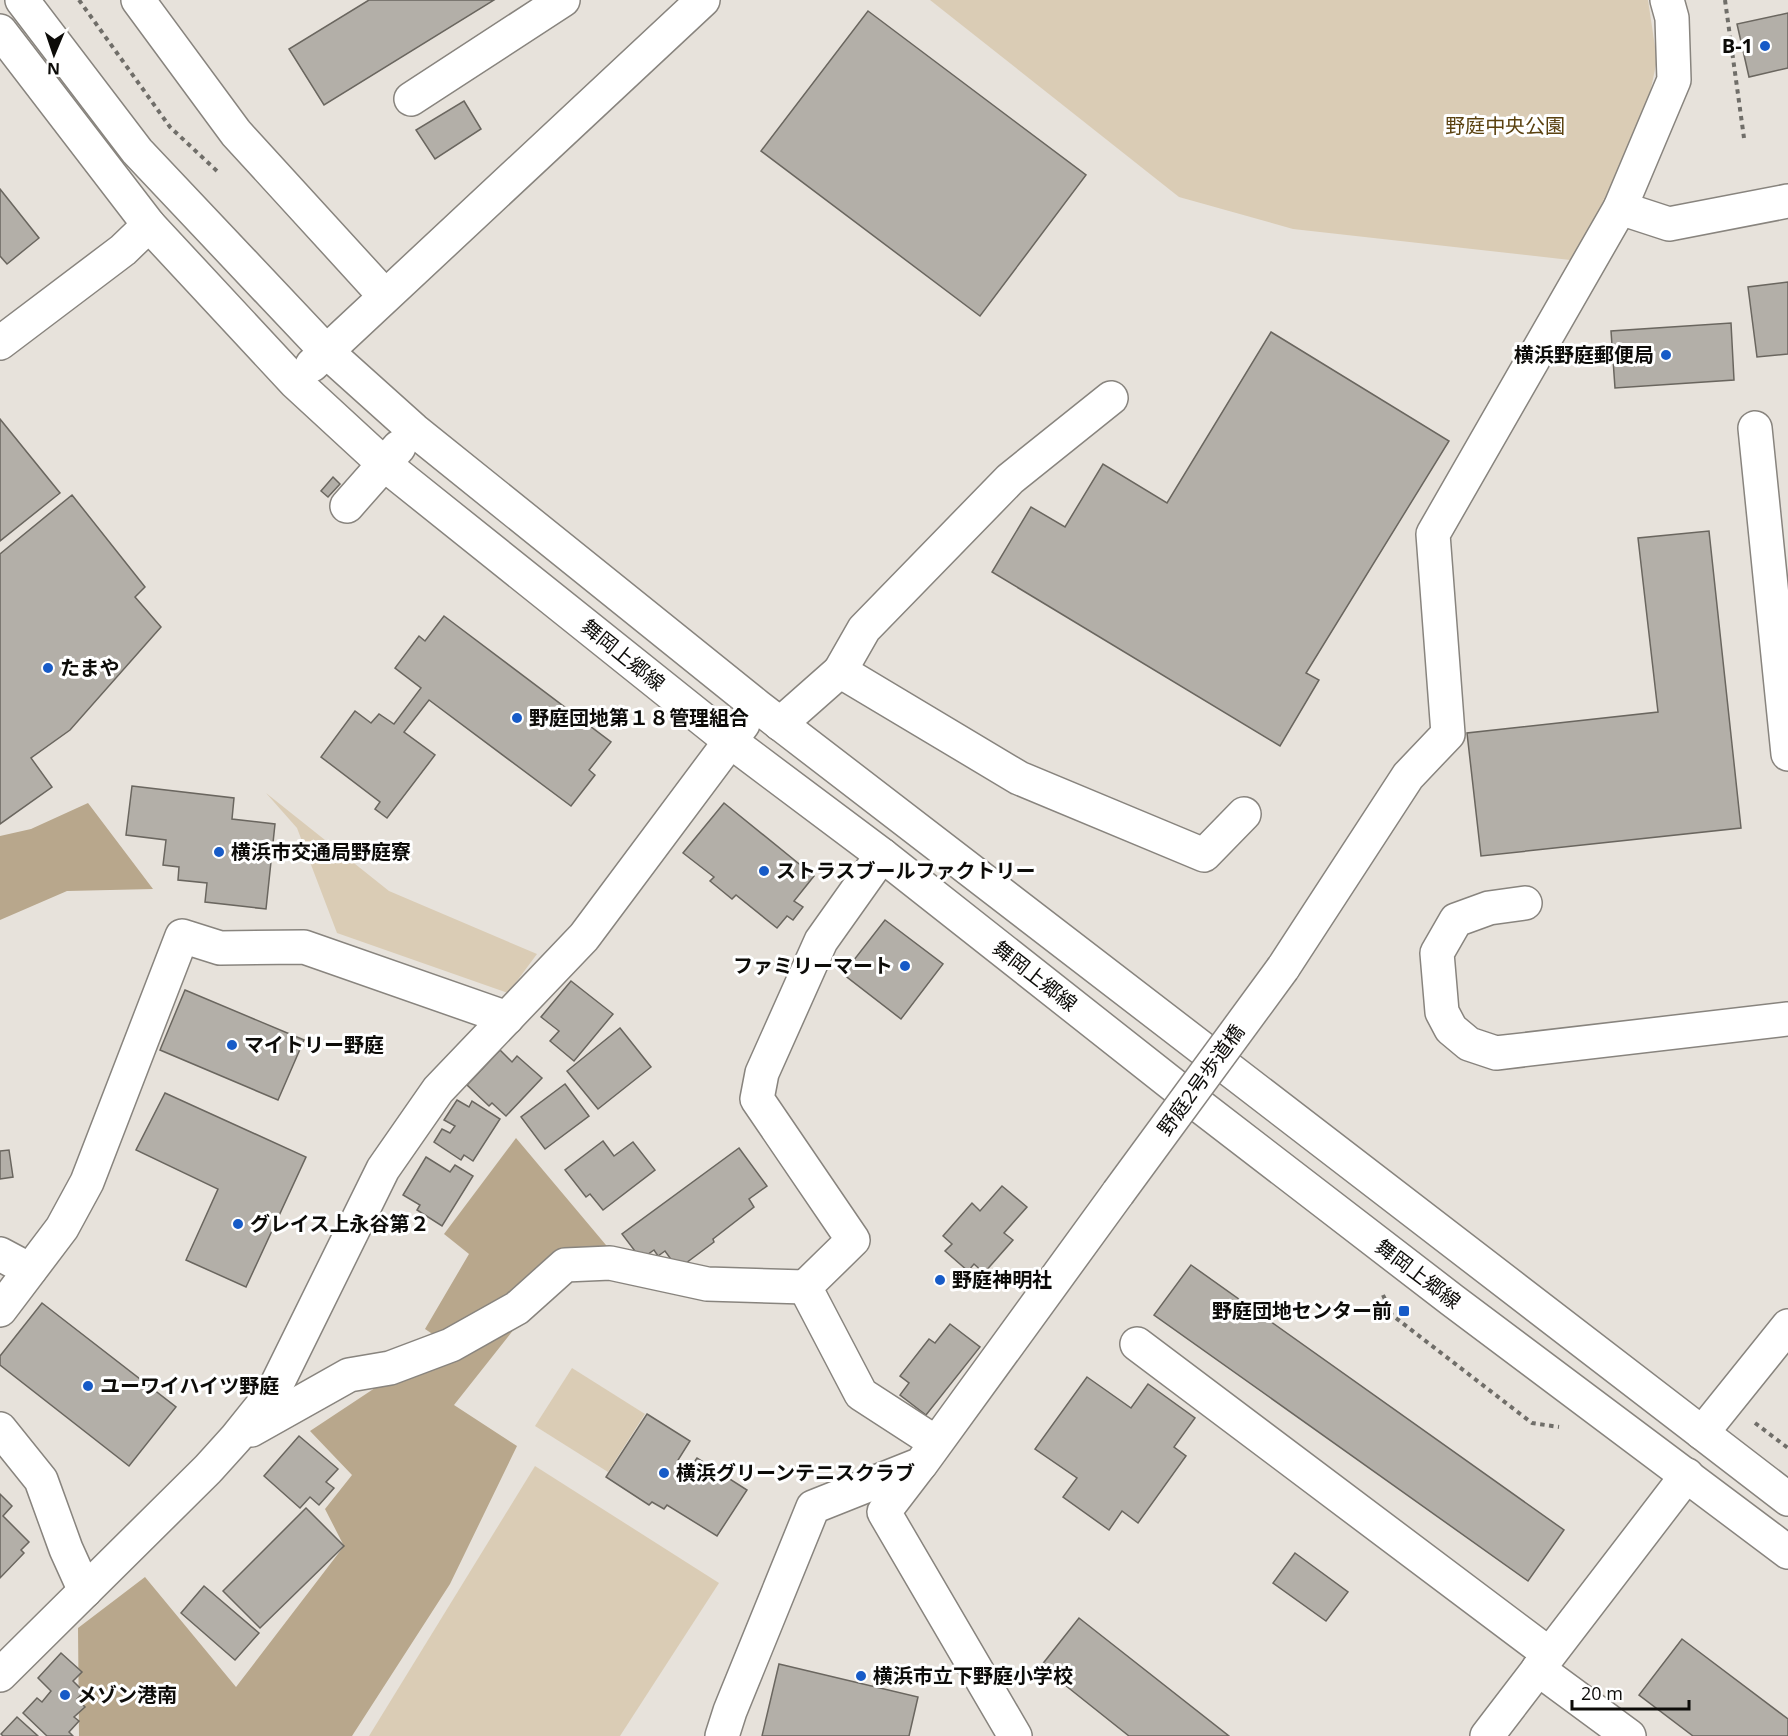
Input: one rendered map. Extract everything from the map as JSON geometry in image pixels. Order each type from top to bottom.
[{"type":"street","points":[[22,0],[137,151],[326,351],[414,430],[769,715],[1788,1499]]},
{"type":"street","points":[[138,0],[236,133],[385,296]]},
{"type":"street","points":[[411,99],[563,0]]},
{"type":"street","points":[[295,382],[703,0]]},
{"type":"street","name":"野庭2号歩道橋","points":[[1015,1736],[884,1512],[1283,968],[1408,776],[1448,734],[1433,534],[1620,208],[1674,80],[1672,18],[1667,0]]},
{"type":"street","name":"舞岡上郷線","points":[[0,31],[149,225],[295,382],[384,464],[730,741],[882,855],[1200,1106],[1424,1279],[1788,1552]]},
{"type":"street","points":[[1620,208],[1669,224],[1788,201]]},
{"type":"street","points":[[0,343],[123,250],[149,225]]},
{"type":"street","points":[[0,1675],[208,1469],[273,1392],[383,1169],[438,1090],[584,937],[730,741],[840,671],[864,629],[1002,487],[1111,398]]},
{"type":"street","points":[[1755,428],[1788,754]]},
{"type":"street","points":[[347,506],[414,430]]},
{"type":"street","points":[[840,671],[1019,778],[1204,855],[1244,814]]},
{"type":"street","points":[[236,1438],[349,1375],[390,1368],[451,1345],[517,1308],[565,1265],[610,1263],[707,1284],[805,1287],[853,1240],[757,1099],[762,1072],[821,942],[882,855]]},
{"type":"street","points":[[1525,903],[1489,908],[1456,920],[1437,953],[1442,1012],[1451,1029],[1468,1044],[1496,1053],[1788,1019]]},
{"type":"street","points":[[0,1310],[62,1228],[87,1182],[182,936],[220,948],[304,947],[507,1018]]},
{"type":"street","points":[[0,1254],[30,1270]]},
{"type":"street","points":[[722,1736],[813,1506],[928,1453],[861,1394],[805,1287]]},
{"type":"street","points":[[1701,1433],[1788,1326]]},
{"type":"street","points":[[1137,1344],[1543,1662],[1629,1736]]},
{"type":"street","points":[[0,1429],[41,1480],[66,1549],[85,1591]]},
{"type":"street","points":[[1487,1736],[1687,1475]]},
{"type":"path","points":[[79,0],[170,127],[225,179]]},
{"type":"path","points":[[1725,0],[1744,138]]},
{"type":"path","points":[[1727,1403],[1788,1448]]},
{"type":"green space","name":"野庭中央公園","points":[[930,0],[1648,0],[1657,60],[1641,136],[1579,261],[1293,229],[1179,197]]},
{"type":"green space","points":[[266,793],[389,891],[537,954],[508,993],[337,933],[297,828]]},
{"type":"green space","points":[[572,1368],[645,1414],[608,1472],[535,1426]]},
{"type":"green space","points":[[535,1466],[719,1583],[620,1736],[369,1736]]},
{"type":"shaded area","points":[[88,803],[153,889],[67,891],[0,920],[0,836],[31,829]]},
{"type":"shaded area","points":[[516,1138],[611,1251],[510,1307],[440,1339],[425,1329],[469,1254],[444,1234]]},
{"type":"shaded area","points":[[518,1324],[454,1405],[517,1446],[450,1584],[352,1736],[79,1736],[78,1628],[145,1577],[236,1687],[344,1546],[325,1509],[352,1475],[310,1431],[381,1384]]},
{"type":"building","points":[[369,0],[494,0],[324,105],[289,49]]},
{"type":"building","points":[[868,11],[1086,175],[980,316],[761,151]]},
{"type":"building","name":"B-1","points":[[1788,13],[1788,68],[1749,77],[1737,24]]},
{"type":"building","points":[[464,101],[481,129],[435,159],[416,130]]},
{"type":"building","points":[[0,189],[39,238],[7,264],[0,256]]},
{"type":"building","points":[[1788,282],[1788,354],[1757,357],[1748,287]]},
{"type":"building","points":[[1731,323],[1734,380],[1615,388],[1611,331]]},
{"type":"building","points":[[1271,332],[1449,441],[1306,673],[1319,680],[1280,746],[992,572],[1031,507],[1065,527],[1103,464],[1167,503]]},
{"type":"building","points":[[0,419],[60,493],[0,541]]},
{"type":"building","points":[[333,477],[340,484],[328,497],[321,491]]},
{"type":"building","points":[[72,495],[145,587],[135,597],[161,627],[70,730],[31,758],[52,787],[0,824],[0,554]]},
{"type":"building","points":[[1709,531],[1741,828],[1481,856],[1467,733],[1658,712],[1638,538]]},
{"type":"building","name":"野庭団地第１８管理組合","points":[[444,616],[611,742],[589,770],[595,775],[571,806],[429,700],[404,732],[435,755],[387,818],[375,809],[380,802],[321,757],[355,711],[371,723],[379,714],[394,724],[421,688],[395,668],[419,636],[425,641]]},
{"type":"building","name":"横浜市交通局野庭寮","points":[[132,786],[234,798],[232,819],[275,824],[266,909],[205,902],[207,883],[178,880],[179,867],[163,865],[166,840],[126,835]]},
{"type":"building","points":[[724,803],[814,876],[794,901],[803,907],[793,920],[787,916],[777,928],[736,895],[732,899],[710,881],[714,877],[683,853]]},
{"type":"building","points":[[885,920],[943,964],[901,1019],[843,974]]},
{"type":"building","points":[[571,981],[613,1014],[574,1061],[550,1041],[559,1031],[541,1017]]},
{"type":"building","name":"マイトリー野庭","points":[[185,990],[304,1040],[278,1100],[160,1050]]},
{"type":"building","points":[[620,1028],[651,1067],[598,1109],[567,1071]]},
{"type":"building","points":[[500,1050],[512,1062],[517,1056],[542,1078],[506,1116],[492,1103],[489,1106],[467,1085]]},
{"type":"building","points":[[565,1084],[589,1116],[545,1149],[521,1117]]},
{"type":"building","name":"グレイス上永谷第２","points":[[165,1093],[306,1157],[246,1287],[186,1260],[218,1189],[136,1150]]},
{"type":"building","points":[[457,1100],[469,1107],[472,1101],[500,1119],[473,1161],[464,1155],[461,1160],[434,1142],[442,1129],[450,1133],[455,1126],[444,1120]]},
{"type":"building","points":[[603,1141],[614,1156],[633,1142],[655,1170],[603,1210],[590,1194],[586,1197],[565,1170]]},
{"type":"building","points":[[739,1148],[767,1186],[749,1199],[754,1207],[713,1239],[714,1242],[678,1269],[665,1251],[658,1256],[654,1250],[641,1259],[622,1234]]},
{"type":"building","points":[[9,1150],[13,1177],[0,1179],[0,1151]]},
{"type":"building","points":[[426,1157],[450,1172],[455,1165],[473,1176],[442,1226],[417,1210],[420,1205],[403,1195]]},
{"type":"building","points":[[1002,1186],[1027,1207],[1004,1233],[1013,1240],[984,1273],[974,1264],[968,1271],[945,1251],[952,1244],[943,1236],[972,1203],[980,1211]]},
{"type":"building","points":[[1191,1265],[1564,1530],[1528,1581],[1154,1315]]},
{"type":"building","name":"ユーワイハイツ野庭","points":[[42,1303],[176,1407],[129,1466],[0,1365],[0,1356]]},
{"type":"building","points":[[950,1324],[980,1347],[926,1415],[900,1395],[909,1383],[900,1376],[929,1339],[935,1343]]},
{"type":"building","points":[[1087,1377],[1131,1408],[1148,1384],[1195,1418],[1174,1447],[1186,1456],[1138,1523],[1122,1511],[1109,1530],[1063,1497],[1077,1478],[1035,1449]]},
{"type":"building","name":"横浜グリーンテニスクラブ","points":[[647,1414],[690,1441],[678,1460],[690,1468],[697,1458],[747,1490],[717,1536],[667,1505],[664,1509],[652,1502],[649,1505],[606,1477]]},
{"type":"building","points":[[299,1436],[338,1469],[326,1482],[334,1488],[319,1505],[310,1497],[300,1508],[264,1476]]},
{"type":"building","points":[[0,1494],[12,1506],[3,1516],[29,1542],[21,1550],[24,1553],[0,1578]]},
{"type":"building","points":[[306,1508],[344,1546],[260,1628],[223,1591]]},
{"type":"building","points":[[1295,1553],[1348,1592],[1326,1621],[1273,1583]]},
{"type":"building","points":[[204,1586],[259,1633],[235,1660],[181,1613]]},
{"type":"building","points":[[1079,1618],[1229,1736],[1129,1736],[1041,1666]]},
{"type":"building","points":[[1682,1639],[1788,1719],[1788,1736],[1693,1736],[1639,1695]]},
{"type":"building","name":"メゾン港南","points":[[61,1653],[82,1672],[73,1681],[84,1692],[77,1699],[85,1707],[74,1717],[79,1721],[69,1732],[73,1736],[47,1736],[23,1713],[37,1698],[42,1702],[51,1691],[38,1678]]},
{"type":"building","points":[[779,1664],[918,1697],[909,1736],[762,1736]]},
{"type":"building","name":"メゾン港南","points":[[17,1717],[38,1736],[3,1736],[1,1734]]},
{"type":"place","name":"B-1","points":[[1765,46]]},
{"type":"place","name":"横浜野庭郵便局","points":[[1666,355]]},
{"type":"place","name":"たまや","points":[[48,668]]},
{"type":"place","name":"野庭団地第１８管理組合","points":[[517,718]]},
{"type":"place","name":"横浜市交通局野庭寮","points":[[219,852]]},
{"type":"place","name":"ストラスブールファクトリー","points":[[764,871]]},
{"type":"place","name":"ファミリーマート","points":[[905,966]]},
{"type":"place","name":"マイトリー野庭","points":[[232,1045]]},
{"type":"place","name":"グレイス上永谷第２","points":[[238,1224]]},
{"type":"place","name":"野庭神明社","points":[[940,1280]]},
{"type":"place","name":"野庭団地センター前","points":[[1404,1311]]},
{"type":"place","name":"ユーワイハイツ野庭","points":[[88,1386]]},
{"type":"place","name":"横浜グリーンテニスクラブ","points":[[664,1473]]},
{"type":"place","name":"横浜市立下野庭小学校","points":[[861,1676]]},
{"type":"place","name":"メゾン港南","points":[[65,1695]]}]
